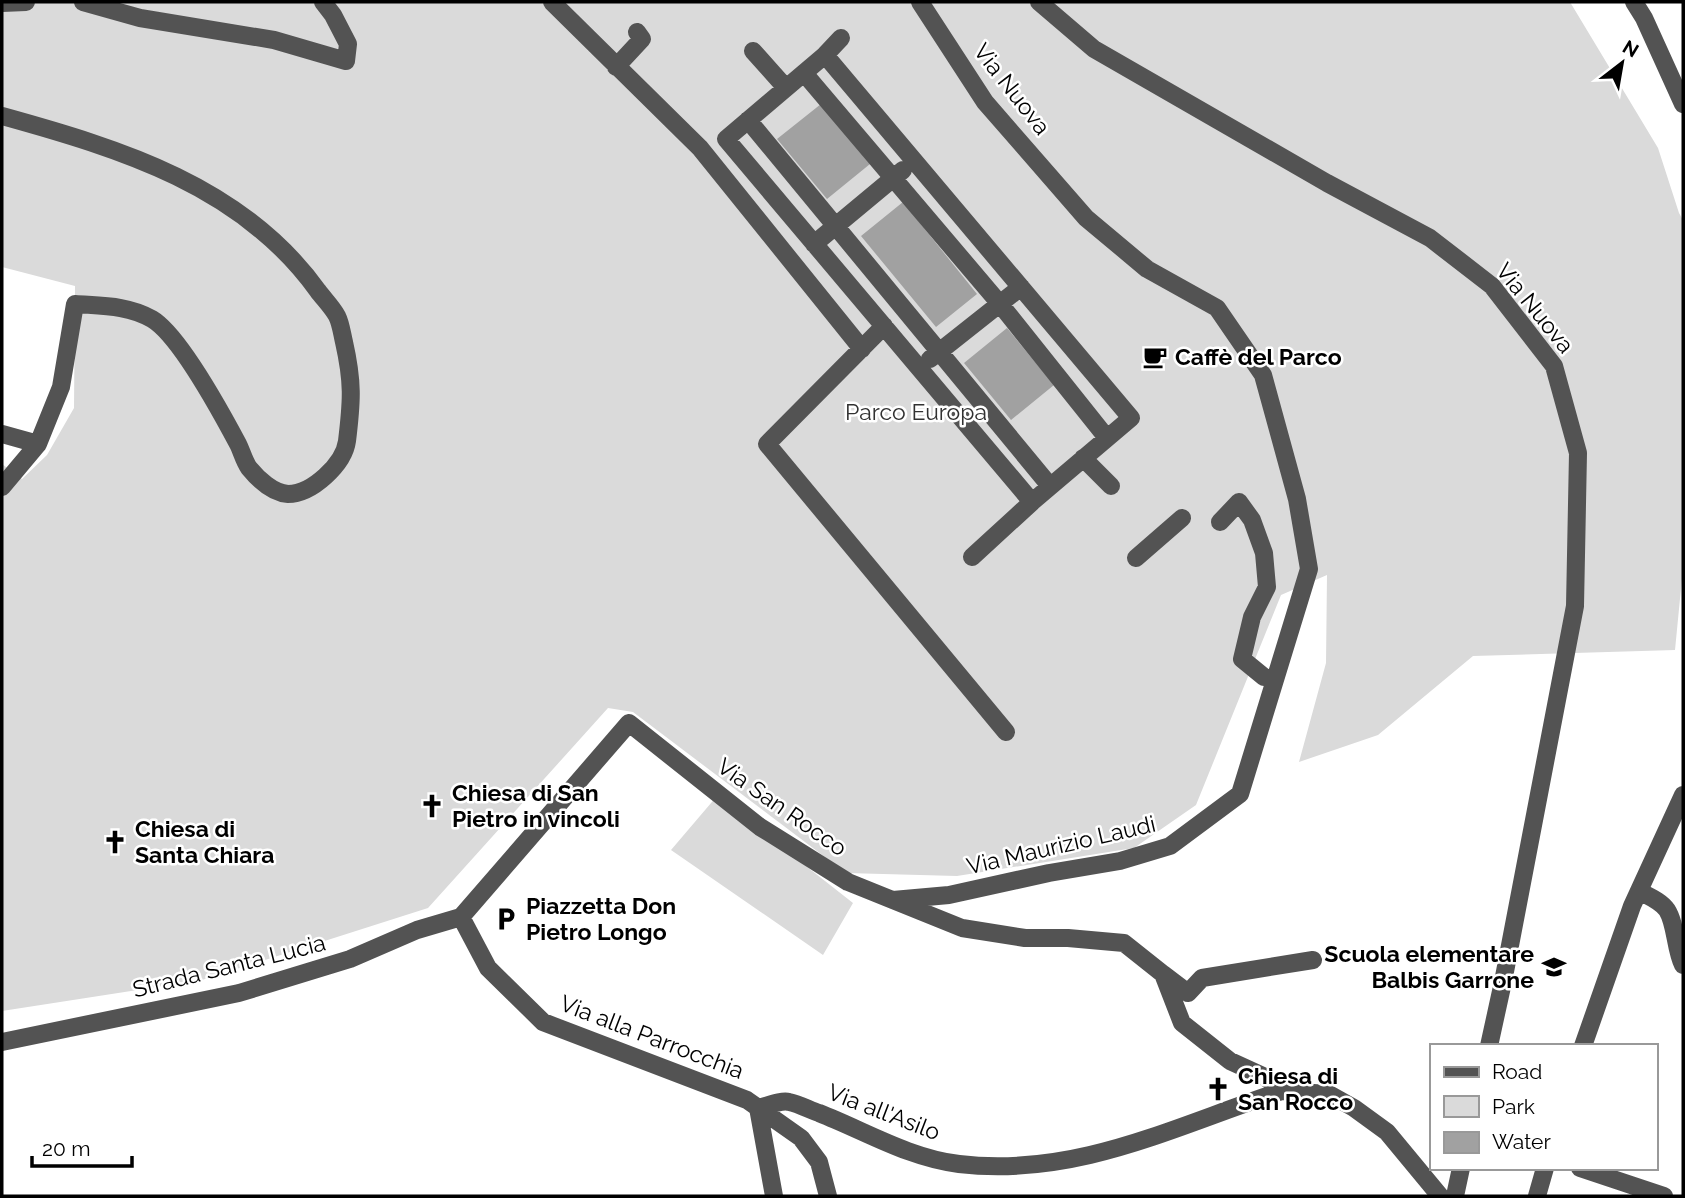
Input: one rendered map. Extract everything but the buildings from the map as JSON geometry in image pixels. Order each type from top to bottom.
[{"type":"street","points":[[2,3],[26,2]]},
{"type":"street","points":[[83,2],[140,18],[274,40],[346,61],[348,44],[323,2]]},
{"type":"street","points":[[552,2],[700,148],[862,349]]},
{"type":"street","name":"Via Nuova","points":[[919,2],[985,102],[1086,218],[1147,270],[1217,308],[1262,375],[1297,499],[1308,569]]},
{"type":"street","name":"Via Nuova","points":[[1039,2],[1094,49],[1327,183],[1430,238],[1492,286],[1555,366],[1578,453],[1575,606],[1489,1044]]},
{"type":"street","points":[[1634,2],[1683,104]]},
{"type":"street","points":[[616,67],[642,39],[637,32]]},
{"type":"street","points":[[706,157],[804,74],[841,38]]},
{"type":"street","points":[[753,51],[786,88]]},
{"type":"street","points":[[825,55],[1131,418],[1050,486],[972,557]]},
{"type":"street","points":[[804,74],[1000,304],[1107,438]]},
{"type":"street","points":[[2,116],[66,134],[153,164],[201,187],[276,240],[306,273],[338,318],[352,375],[346,449],[332,471],[313,485],[289,494],[272,489],[249,468],[207,392],[172,337],[153,320],[131,309],[75,304],[61,387],[38,444],[2,488]]},
{"type":"street","points":[[748,120],[1050,486]]},
{"type":"street","points":[[726,139],[1032,502]]},
{"type":"street","points":[[814,244],[914,161]]},
{"type":"street","points":[[919,368],[1021,287]]},
{"type":"street","points":[[884,327],[767,444],[1006,732]]},
{"type":"street","points":[[2,434],[38,444]]},
{"type":"street","points":[[1083,458],[1111,486]]},
{"type":"street","points":[[1220,522],[1239,502],[1252,520],[1264,553],[1267,587],[1252,617],[1242,659],[1264,677]]},
{"type":"street","points":[[1136,558],[1166,544],[1182,518]]},
{"type":"street","name":"Via Maurizio Laudi","points":[[893,900],[950,895],[1049,873],[1120,861],[1170,846],[1240,794],[1308,569]]},
{"type":"street","name":"Via San Rocco","points":[[461,917],[629,723],[760,827],[848,882],[962,928],[1025,937],[1124,943],[1188,993],[1202,978],[1313,960]]},
{"type":"street","points":[[1584,1044],[1615,947],[1683,795]]},
{"type":"street","points":[[1639,891],[1660,903],[1668,912],[1683,965]]},
{"type":"street","name":"Strada Santa Lucia","points":[[2,1042],[239,993],[350,960],[417,930],[461,917]]},
{"type":"street","name":"Via alla Parrocchia","points":[[461,917],[488,968],[542,1022],[747,1100],[801,1138],[819,1162],[828,1196]]},
{"type":"street","points":[[1163,974],[1182,1023],[1230,1061],[1265,1077],[1282,1091],[1329,1094],[1354,1108],[1387,1132],[1440,1196]]},
{"type":"street","name":"Via all'Asilo","points":[[758,1108],[787,1101],[842,1122],[899,1149],[957,1164],[1021,1166],[1085,1158],[1136,1144],[1282,1091]]},
{"type":"street","points":[[758,1108],[774,1196]]},
{"type":"street","points":[[1455,1196],[1461,1170]]},
{"type":"street","points":[[1537,1196],[1544,1170]]},
{"type":"street","points":[[1586,1170],[1664,1196]]},
{"type":"green space","name":"Parco Europa","points":[[2,2],[1570,2],[1658,148],[1683,220],[1683,568],[1675,650],[1473,656],[1378,735],[1299,762],[1326,663],[1327,575],[1281,595],[1196,805],[1134,848],[957,876],[846,873],[633,712],[608,708],[428,908],[202,980],[2,1011],[2,464],[22,479],[47,455],[74,408],[75,286],[2,267]]},
{"type":"green space","points":[[717,796],[853,903],[823,955],[671,850]]},
{"type":"water","points":[[821,104],[870,164],[827,199],[777,139]]},
{"type":"water","points":[[903,202],[977,294],[936,327],[861,236]]},
{"type":"water","points":[[1007,328],[1054,385],[1011,420],[964,363]]},
{"type":"place","name":"Caffè del Parco","points":[[1155,357]]},
{"type":"place","name":"Chiesa di San Pietro in vincoli","points":[[432,806]]},
{"type":"place","name":"Chiesa di Santa Chiara","points":[[115,842]]},
{"type":"place","name":"Piazzetta Don Pietro Longo","points":[[506,919]]},
{"type":"place","name":"Scuola elementare Balbis Garrone","points":[[1554,967]]},
{"type":"place","name":"Chiesa di San Rocco","points":[[1218,1089]]}]
